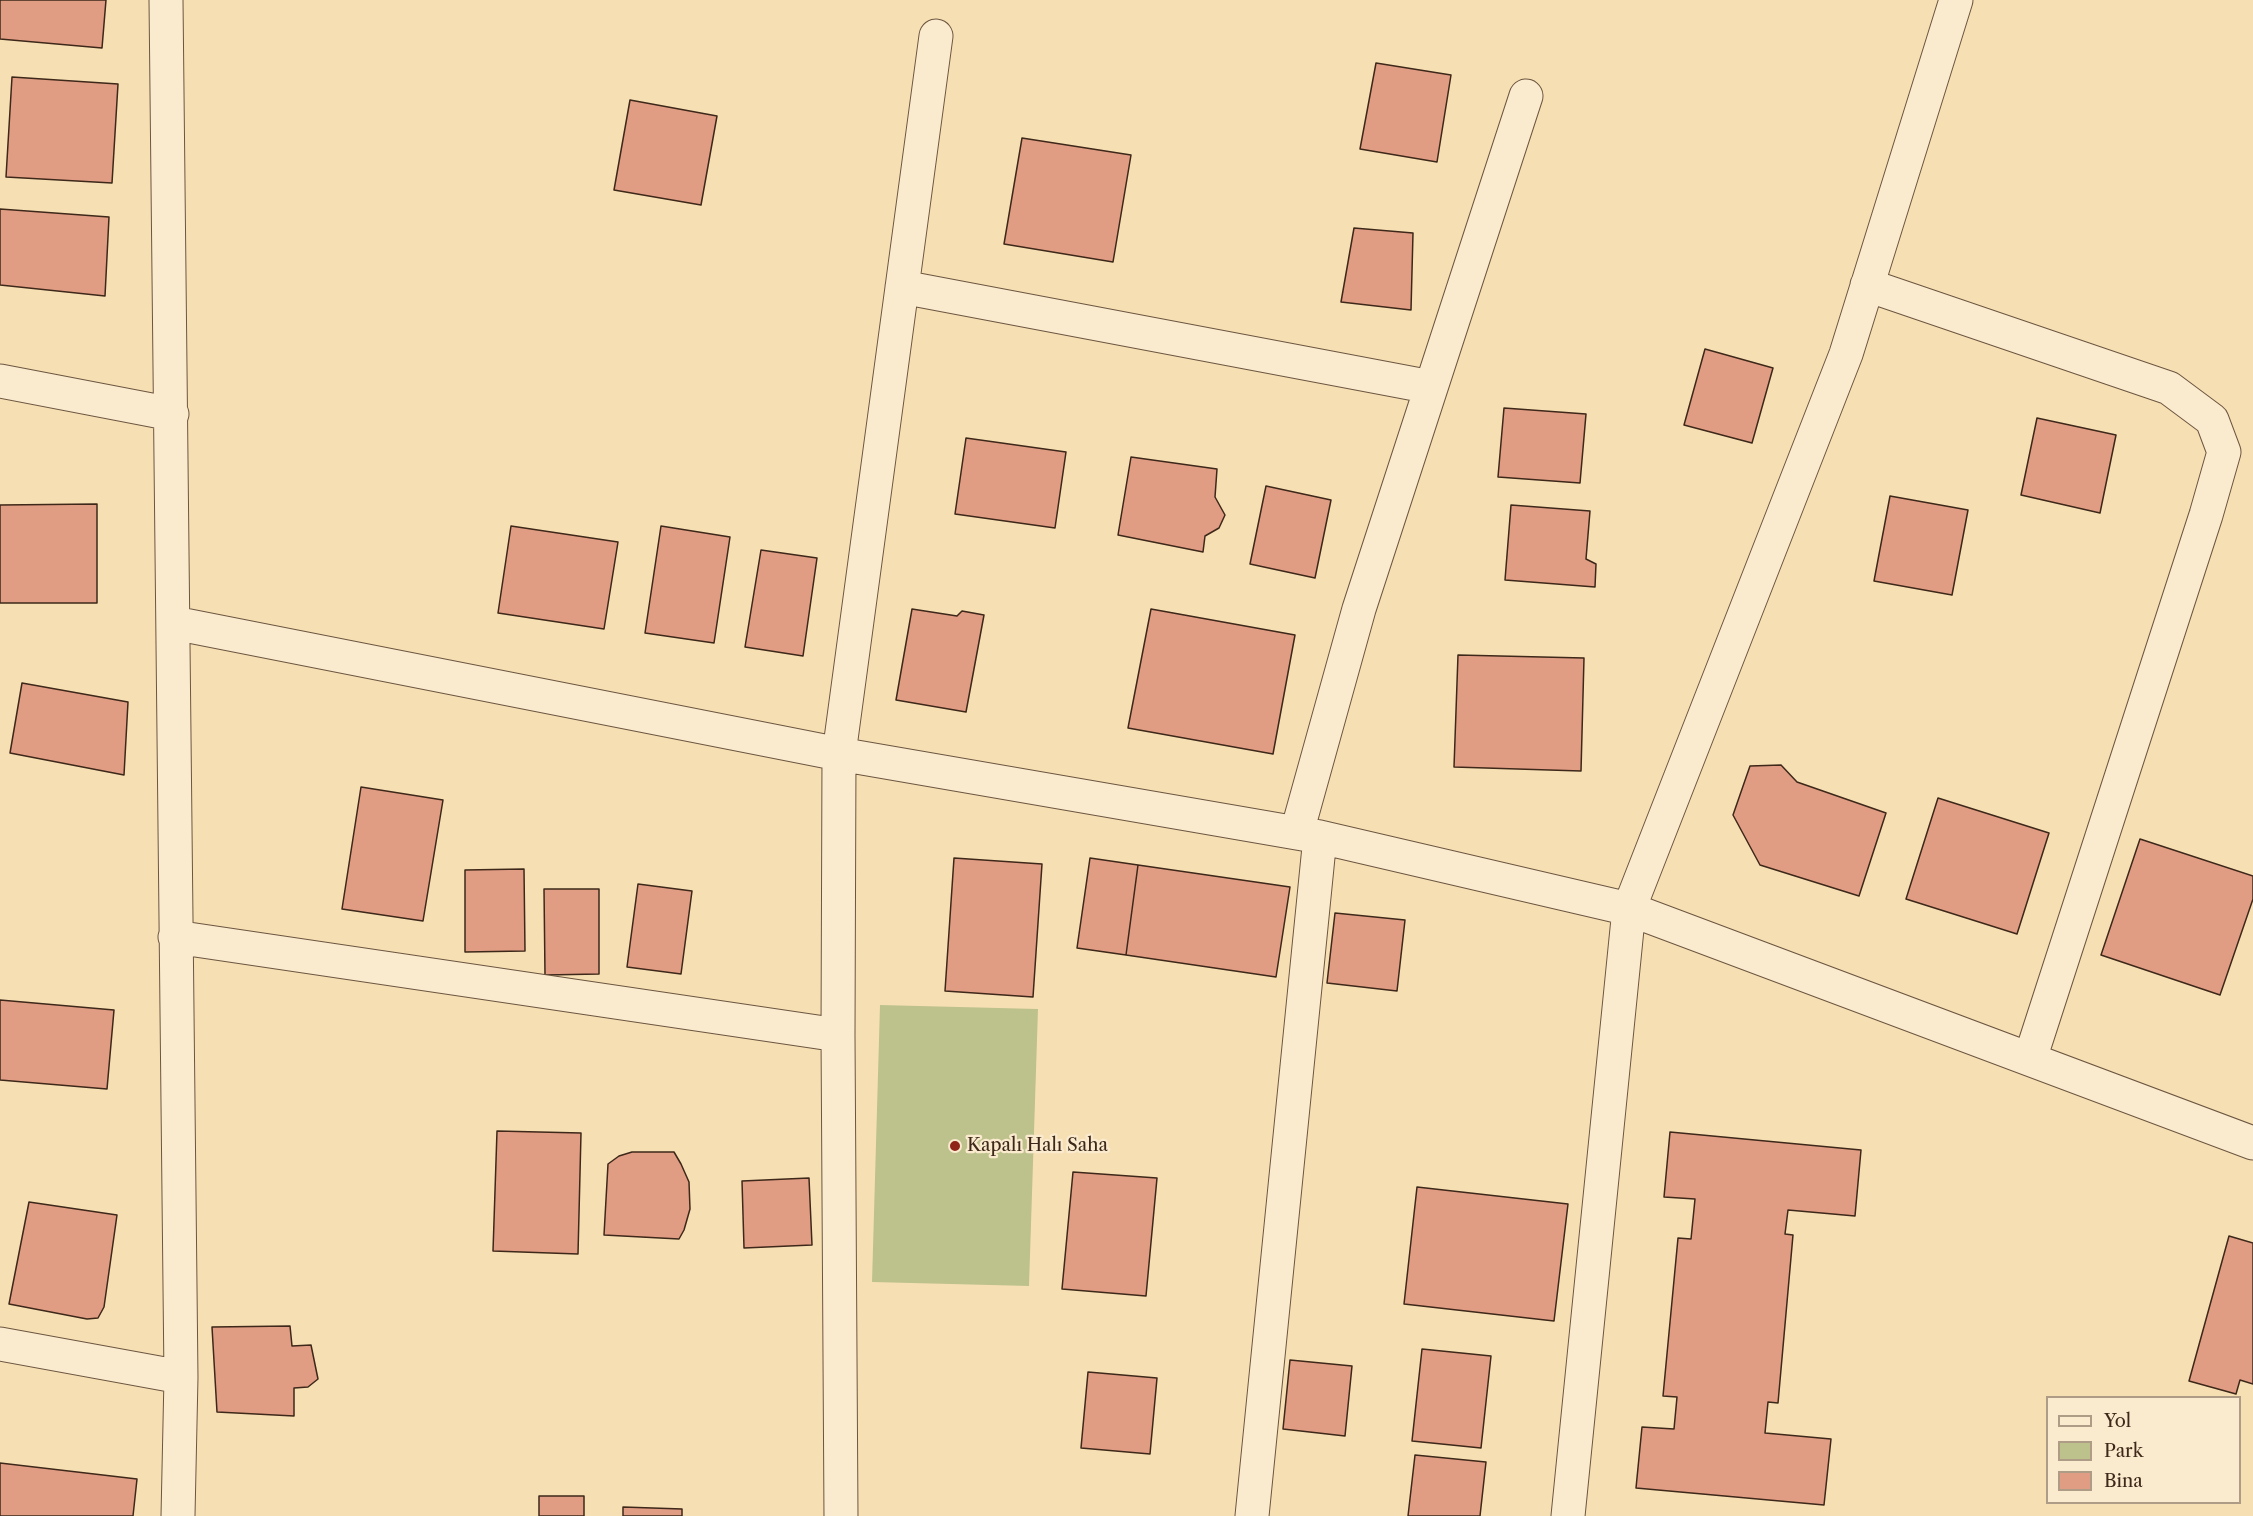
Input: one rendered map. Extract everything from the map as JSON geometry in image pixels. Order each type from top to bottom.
[{"type":"street","points":[[166,0],[181,1377],[178,1516]]},
{"type":"street","points":[[1568,1516],[1629,909],[1846,354],[1956,0]]},
{"type":"street","points":[[841,1516],[839,754],[936,36]]},
{"type":"street","points":[[1252,1516],[1308,835],[1359,609],[1526,96]]},
{"type":"street","points":[[1867,285],[2169,388],[2212,420],[2224,452],[2203,526],[2030,1059]]},
{"type":"street","points":[[902,287],[1431,387]]},
{"type":"street","points":[[0,381],[172,414]]},
{"type":"street","points":[[174,623],[839,754],[1308,835],[1629,909],[2253,1143]]},
{"type":"street","points":[[175,937],[838,1035]]},
{"type":"street","points":[[0,1344],[181,1377]]},
{"type":"green space","name":"Kapalı Halı Saha","points":[[880,1005],[1038,1009],[1029,1286],[872,1282]]},
{"type":"building","points":[[0,0],[106,0],[102,48],[0,39]]},
{"type":"building","points":[[1376,63],[1451,75],[1437,162],[1360,149]]},
{"type":"building","points":[[12,77],[118,84],[112,183],[6,177]]},
{"type":"building","points":[[630,100],[717,116],[701,205],[614,190]]},
{"type":"building","points":[[1022,138],[1131,155],[1113,262],[1004,244]]},
{"type":"building","points":[[0,209],[109,217],[105,296],[0,285]]},
{"type":"building","points":[[1354,228],[1413,233],[1411,310],[1341,302]]},
{"type":"building","points":[[1705,349],[1773,368],[1752,443],[1684,425]]},
{"type":"building","points":[[1504,408],[1586,414],[1580,483],[1498,477]]},
{"type":"building","points":[[2037,418],[2116,435],[2100,513],[2021,495]]},
{"type":"building","points":[[966,438],[1066,452],[1055,528],[955,514]]},
{"type":"building","points":[[1131,457],[1217,469],[1215,497],[1225,515],[1219,528],[1205,536],[1203,552],[1118,535]]},
{"type":"building","points":[[1266,486],[1331,500],[1315,578],[1250,564]]},
{"type":"building","points":[[1890,496],[1968,510],[1952,595],[1874,581]]},
{"type":"building","points":[[97,504],[97,603],[0,603],[0,505]]},
{"type":"building","points":[[1511,505],[1590,511],[1586,559],[1596,564],[1595,587],[1505,580]]},
{"type":"building","points":[[511,526],[618,542],[604,629],[498,613]]},
{"type":"building","points":[[661,526],[730,537],[714,643],[645,633]]},
{"type":"building","points":[[761,550],[817,558],[803,656],[745,647]]},
{"type":"building","points":[[912,609],[957,616],[962,611],[984,615],[966,712],[896,700]]},
{"type":"building","points":[[1151,609],[1295,635],[1273,754],[1128,728]]},
{"type":"building","points":[[1458,655],[1584,658],[1581,771],[1454,767]]},
{"type":"building","points":[[22,683],[128,702],[124,775],[10,753]]},
{"type":"building","points":[[1781,765],[1797,782],[1886,813],[1859,896],[1760,865],[1733,815],[1750,766]]},
{"type":"building","points":[[361,787],[443,800],[423,921],[342,909]]},
{"type":"building","points":[[1938,798],[2049,833],[2017,934],[1906,899]]},
{"type":"building","points":[[2140,839],[2253,876],[2253,899],[2220,995],[2101,955]]},
{"type":"building","points":[[954,858],[1042,864],[1033,997],[945,991]]},
{"type":"building","points":[[1090,858],[1138,865],[1126,955],[1077,948]]},
{"type":"building","points":[[1138,865],[1290,887],[1276,977],[1126,955]]},
{"type":"building","points":[[524,869],[525,951],[465,952],[465,870]]},
{"type":"building","points":[[638,884],[692,891],[681,974],[627,967]]},
{"type":"building","points":[[544,889],[599,889],[599,974],[545,975]]},
{"type":"building","points":[[1335,913],[1405,920],[1397,991],[1327,983]]},
{"type":"building","points":[[0,1000],[114,1010],[107,1089],[0,1080]]},
{"type":"building","points":[[497,1131],[581,1133],[578,1254],[493,1251]]},
{"type":"building","points":[[1670,1132],[1861,1150],[1855,1216],[1788,1210],[1785,1234],[1793,1235],[1778,1403],[1768,1402],[1765,1433],[1831,1439],[1824,1505],[1636,1488],[1642,1427],[1674,1429],[1677,1397],[1663,1396],[1678,1238],[1691,1239],[1695,1199],[1664,1197]]},
{"type":"building","points":[[632,1152],[674,1152],[681,1164],[689,1182],[690,1209],[679,1239],[604,1235],[608,1164],[619,1156]]},
{"type":"building","points":[[1073,1172],[1157,1178],[1146,1296],[1062,1289]]},
{"type":"building","points":[[809,1178],[812,1245],[744,1248],[742,1181]]},
{"type":"building","points":[[1417,1187],[1568,1204],[1554,1321],[1404,1304]]},
{"type":"building","points":[[29,1202],[117,1215],[104,1307],[98,1318],[87,1319],[9,1304]]},
{"type":"building","points":[[2229,1236],[2253,1243],[2253,1384],[2240,1380],[2236,1394],[2189,1381]]},
{"type":"building","points":[[290,1326],[292,1346],[311,1345],[318,1379],[308,1387],[294,1388],[294,1416],[217,1412],[212,1327]]},
{"type":"building","points":[[1422,1349],[1491,1356],[1481,1448],[1412,1441]]},
{"type":"building","points":[[1290,1360],[1352,1366],[1345,1436],[1283,1429]]},
{"type":"building","points":[[1088,1372],[1157,1378],[1150,1454],[1081,1448]]},
{"type":"building","points":[[1415,1455],[1486,1462],[1480,1516],[1408,1516]]},
{"type":"building","points":[[0,1463],[137,1479],[133,1516],[0,1516]]},
{"type":"building","points":[[539,1496],[584,1496],[584,1516],[539,1516]]},
{"type":"building","points":[[623,1507],[682,1509],[682,1516],[623,1516]]},
{"type":"place","name":"Kapalı Halı Saha","points":[[955,1146]]}]
